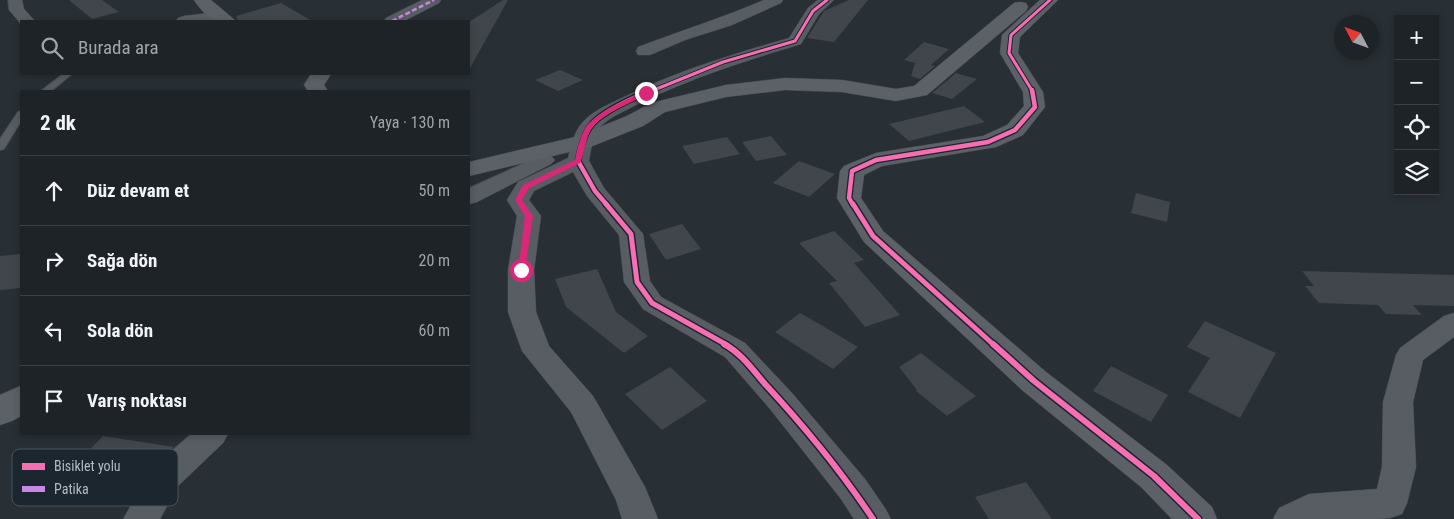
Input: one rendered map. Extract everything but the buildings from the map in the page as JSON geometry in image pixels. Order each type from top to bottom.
[{"type":"street","points":[[15,0],[18,10],[26,20]]},
{"type":"street","points":[[202,0],[223,19]]},
{"type":"street","points":[[394,20],[434,0]]},
{"type":"street","points":[[644,50],[726,22],[776,0]]},
{"type":"street","points":[[827,0],[813,11],[795,41],[723,62],[646,93],[602,117],[590,126],[580,152],[595,192],[631,234],[638,282],[652,303],[735,350],[805,430],[853,489],[873,519]]},
{"type":"street","points":[[640,519],[633,498],[582,404],[536,350],[522,312],[521,270],[529,216],[518,200],[526,187],[580,152],[658,107],[726,91],[785,84],[842,86],[896,95],[920,91],[1026,1],[1032,0]]},
{"type":"street","points":[[1050,0],[1011,35],[1009,53],[1032,92],[1035,107],[1014,130],[988,142],[876,160],[852,171],[849,198],[873,236],[1034,381],[1154,476],[1198,519]]},
{"type":"street","points":[[204,20],[223,19]]},
{"type":"street","points":[[317,90],[314,85],[320,75]]},
{"type":"street","points":[[470,169],[580,152]]},
{"type":"street","points":[[470,197],[580,152]]},
{"type":"street","points":[[1291,519],[1309,509],[1390,504],[1399,467],[1398,402],[1410,356],[1454,324]]},
{"type":"street","points":[[0,412],[20,400]]},
{"type":"street","points":[[178,465],[211,435]]},
{"type":"street","points":[[141,519],[149,506]]},
{"type":"lane","points":[[46,90],[67,75]]},
{"type":"lane","points":[[0,147],[20,116]]},
{"type":"marked path","points":[[394,20],[434,0]]},
{"type":"cycle path","points":[[827,0],[813,11],[795,41],[723,62],[646,93],[608,112],[590,126],[582,142],[578,161],[595,191],[631,234],[637,282],[652,303],[735,350],[781,401],[853,489],[873,519]]},
{"type":"cycle path","points":[[1050,0],[1011,35],[1009,53],[1033,92],[1035,107],[1015,130],[988,142],[876,160],[852,171],[849,198],[873,236],[1034,381],[1154,476],[1198,519]]},
{"type":"route","points":[[521,270],[529,216],[518,200],[526,187],[578,161],[582,142],[590,126],[608,112],[646,93]]}]
